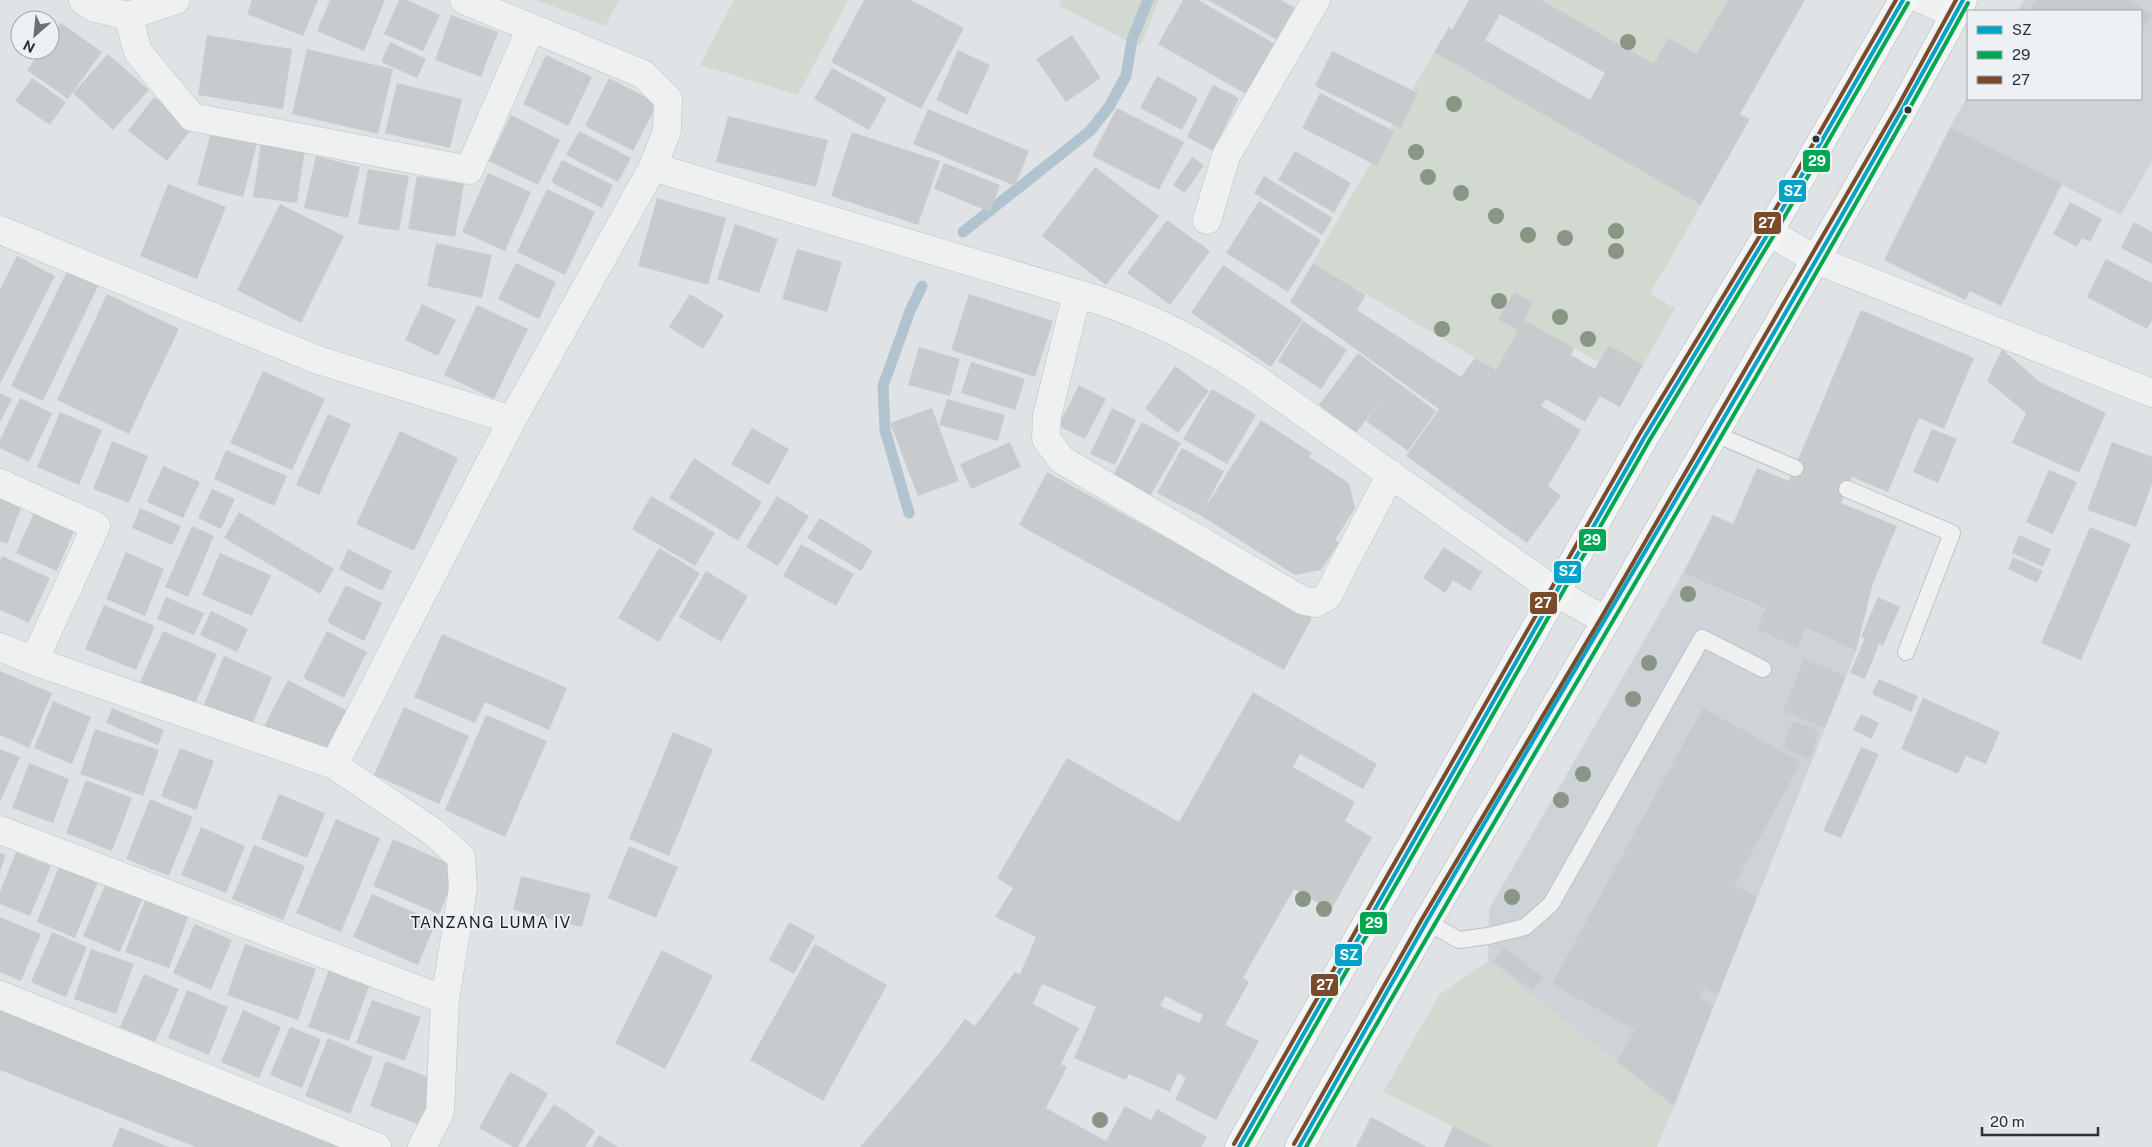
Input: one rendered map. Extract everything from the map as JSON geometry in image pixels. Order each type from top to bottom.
[{"type":"highway","points":[[1239,1147],[1644,438],[1769,232],[1903,0]]},
{"type":"highway","points":[[1299,1147],[1427,922],[1606,622],[1904,109],[1959,7]]},
{"type":"street","points":[[83,0],[95,8],[128,16],[176,0]]},
{"type":"street","points":[[334,765],[512,420],[653,167],[667,131],[668,100],[643,74],[464,0]]},
{"type":"street","points":[[1207,220],[1226,156],[1316,0]]},
{"type":"street","points":[[1923,0],[1959,7]]},
{"type":"street","points":[[128,16],[138,52],[192,117],[469,170],[531,28]]},
{"type":"street","points":[[653,167],[1077,294],[1144,317],[1181,333],[1218,353],[1556,592],[1606,622]]},
{"type":"street","points":[[0,230],[318,360],[512,420]]},
{"type":"street","points":[[1769,232],[1816,260],[2152,393]]},
{"type":"street","points":[[1077,294],[1047,416],[1046,439],[1062,460],[1302,600],[1315,604],[1327,597],[1391,474]]},
{"type":"street","points":[[0,483],[96,526],[34,661]]},
{"type":"street","points":[[0,647],[34,661],[334,765],[433,832],[462,857],[463,888],[445,1000],[440,1112],[422,1147]]},
{"type":"street","points":[[0,830],[445,1000]]},
{"type":"street","points":[[0,995],[377,1147]]},
{"type":"lane","points":[[1715,434],[1795,468]]},
{"type":"lane","points":[[1847,489],[1952,533],[1906,652]]},
{"type":"lane","points":[[1427,922],[1459,940],[1488,936],[1525,927],[1551,904],[1702,638],[1764,669]]},
{"type":"shaded area","points":[[536,0],[619,0],[605,26]]},
{"type":"shaded area","points":[[734,0],[848,0],[798,95],[700,65]]},
{"type":"shaded area","points":[[1062,0],[1159,0],[1140,47],[1059,6]]},
{"type":"shaded area","points":[[1541,0],[1728,0],[1682,80]]},
{"type":"shaded area","points":[[2024,0],[2152,0],[2152,161],[2121,215],[1950,127],[1967,98],[1967,100],[2142,100],[2142,10],[2018,10]]},
{"type":"shaded area","points":[[1434,52],[1701,205],[1650,294],[1675,308],[1643,365],[1609,345],[1599,362],[1524,320],[1496,370],[1313,263]]},
{"type":"shaded area","points":[[1683,573],[1856,651],[1674,1106],[1488,961],[1489,909]]},
{"type":"shaded area","points":[[1488,961],[1674,1106],[1657,1147],[1494,1147],[1383,1092],[1440,994]]},
{"type":"building","points":[[252,0],[318,0],[303,36],[247,14]]},
{"type":"building","points":[[330,0],[385,0],[364,51],[317,31]]},
{"type":"building","points":[[399,0],[407,0],[440,15],[423,51],[384,34]]},
{"type":"building","points":[[864,0],[911,0],[964,28],[921,109],[831,62]]},
{"type":"building","points":[[1183,0],[1198,0],[1275,44],[1246,94],[1158,44]]},
{"type":"building","points":[[1208,0],[1281,0],[1295,8],[1277,40]]},
{"type":"building","points":[[1469,0],[1541,0],[1654,64],[1668,38],[1697,54],[1728,0],[1805,0],[1740,114],[1750,119],[1701,205],[1434,52],[1449,27],[1452,30]],"holes":[[[1500,14],[1605,73],[1590,100],[1485,40]]]},
{"type":"building","points":[[2036,0],[2128,0],[2152,14],[2142,32],[2142,10],[2030,10]]},
{"type":"building","points":[[451,15],[498,32],[481,77],[435,60]]},
{"type":"building","points":[[61,23],[102,52],[68,99],[27,70],[34,60],[60,60]]},
{"type":"building","points":[[207,35],[292,49],[283,109],[198,95]]},
{"type":"building","points":[[1072,35],[1101,78],[1066,102],[1036,59]]},
{"type":"building","points":[[390,42],[426,59],[417,78],[381,62]]},
{"type":"building","points":[[307,49],[393,69],[378,134],[292,114]]},
{"type":"building","points":[[958,50],[990,65],[967,115],[936,100]]},
{"type":"building","points":[[1332,51],[1418,93],[1401,128],[1315,86]]},
{"type":"building","points":[[108,54],[149,90],[113,130],[73,93]]},
{"type":"building","points":[[546,55],[592,77],[568,126],[523,104]]},
{"type":"building","points":[[832,68],[887,98],[869,130],[814,99]]},
{"type":"building","points":[[1157,76],[1198,98],[1182,130],[1140,108]]},
{"type":"building","points":[[32,78],[66,102],[50,125],[15,101]]},
{"type":"building","points":[[609,78],[658,103],[633,151],[585,126]]},
{"type":"building","points":[[397,83],[462,99],[450,148],[385,133]]},
{"type":"building","points":[[1213,85],[1239,98],[1213,151],[1187,137]]},
{"type":"building","points":[[1320,93],[1394,131],[1377,166],[1302,128]]},
{"type":"building","points":[[154,97],[193,127],[167,161],[128,131]]},
{"type":"building","points":[[1117,108],[1184,142],[1159,190],[1092,156]]},
{"type":"building","points":[[928,109],[1029,151],[1015,186],[913,144]]},
{"type":"building","points":[[511,115],[560,140],[538,185],[489,161]]},
{"type":"building","points":[[728,116],[828,140],[816,187],[716,162]]},
{"type":"building","points":[[1950,127],[2062,184],[2001,306],[1970,291],[1965,300],[1884,260]]},
{"type":"building","points":[[212,128],[258,140],[243,197],[197,185]]},
{"type":"building","points":[[579,131],[631,158],[618,182],[566,155]]},
{"type":"building","points":[[852,132],[940,161],[918,225],[831,196]]},
{"type":"building","points":[[261,143],[305,150],[297,203],[253,197]]},
{"type":"building","points":[[1295,151],[1351,183],[1334,213],[1278,180]]},
{"type":"building","points":[[316,156],[360,167],[348,218],[304,208]]},
{"type":"building","points":[[1192,157],[1204,165],[1185,193],[1173,185]]},
{"type":"building","points":[[562,160],[613,185],[602,208],[551,182]]},
{"type":"building","points":[[944,163],[1000,185],[990,212],[934,189]]},
{"type":"building","points":[[1095,167],[1159,216],[1106,285],[1042,236]]},
{"type":"building","points":[[368,169],[409,176],[399,231],[358,224]]},
{"type":"building","points":[[488,173],[531,192],[505,251],[462,232]]},
{"type":"building","points":[[417,176],[464,184],[455,237],[408,229]]},
{"type":"building","points":[[1264,176],[1333,218],[1322,235],[1254,193]]},
{"type":"building","points":[[168,184],[226,207],[197,279],[140,256]]},
{"type":"building","points":[[547,189],[595,212],[565,275],[517,252]]},
{"type":"building","points":[[657,198],[726,218],[708,285],[638,266]]},
{"type":"building","points":[[1259,201],[1321,240],[1288,292],[1226,253]]},
{"type":"building","points":[[2070,202],[2102,219],[2090,242],[2082,238],[2077,247],[2053,234]]},
{"type":"building","points":[[280,204],[344,236],[301,323],[237,290]]},
{"type":"building","points":[[1167,220],[1210,251],[1170,305],[1127,273]]},
{"type":"building","points":[[2134,222],[2152,232],[2152,264],[2121,248]]},
{"type":"building","points":[[735,224],[778,239],[759,293],[717,279]]},
{"type":"building","points":[[436,243],[492,255],[482,298],[427,286]]},
{"type":"building","points":[[797,249],[842,262],[827,312],[782,299]]},
{"type":"building","points":[[17,256],[55,276],[0,384],[0,290]]},
{"type":"building","points":[[2106,259],[2152,283],[2152,321],[2147,329],[2087,297]]},
{"type":"building","points":[[516,263],[556,282],[539,319],[498,299]]},
{"type":"building","points":[[1313,263],[1366,295],[1357,310],[1461,377],[1475,358],[1496,370],[1518,330],[1498,319],[1514,292],[1533,303],[1524,320],[1574,348],[1571,355],[1595,369],[1609,345],[1643,365],[1620,407],[1600,396],[1585,422],[1546,399],[1541,406],[1581,430],[1548,486],[1561,496],[1527,543],[1406,456],[1439,409],[1290,302]]},
{"type":"building","points":[[1223,265],[1303,319],[1271,367],[1191,313]]},
{"type":"building","points":[[67,271],[98,286],[43,401],[11,386]]},
{"type":"building","points":[[107,294],[179,329],[129,434],[57,400]]},
{"type":"building","points":[[690,294],[724,315],[703,349],[669,327]]},
{"type":"building","points":[[969,294],[1053,321],[1035,377],[951,350]]},
{"type":"building","points":[[422,304],[456,320],[438,356],[405,340]]},
{"type":"building","points":[[477,305],[528,329],[494,399],[444,375]]},
{"type":"building","points":[[1861,310],[1974,358],[1944,429],[1919,418],[1888,492],[1852,477],[1841,503],[1897,526],[1873,583],[1856,651],[1806,628],[1797,647],[1757,629],[1765,609],[1683,573],[1713,515],[1733,524],[1757,468],[1789,481]]},
{"type":"building","points":[[1303,321],[1347,350],[1321,389],[1278,361]]},
{"type":"building","points":[[919,347],[960,359],[950,396],[908,385]]},
{"type":"building","points":[[2002,349],[2040,382],[2106,413],[2079,473],[2012,443],[2026,413],[1987,381]]},
{"type":"building","points":[[1358,353],[1436,411],[1408,451],[1366,421],[1383,397],[1356,433],[1319,405]]},
{"type":"building","points":[[971,362],[1025,379],[1015,410],[961,393]]},
{"type":"building","points":[[1175,366],[1209,391],[1178,433],[1145,409]]},
{"type":"building","points":[[263,371],[325,399],[292,470],[230,443]]},
{"type":"building","points":[[1079,385],[1106,399],[1085,439],[1058,426]]},
{"type":"building","points":[[1212,389],[1256,415],[1227,464],[1183,439]]},
{"type":"building","points":[[0,393],[12,399],[0,422]]},
{"type":"building","points":[[20,398],[52,413],[29,462],[0,448],[0,440]]},
{"type":"building","points":[[947,399],[1005,415],[998,441],[939,425]]},
{"type":"building","points":[[932,408],[959,481],[918,496],[890,423]]},
{"type":"building","points":[[1112,408],[1136,420],[1115,465],[1090,454]]},
{"type":"building","points":[[60,412],[102,430],[79,485],[37,467]]},
{"type":"building","points":[[328,414],[351,424],[319,495],[296,485]]},
{"type":"building","points":[[1261,420],[1312,453],[1309,457],[1349,483],[1355,508],[1335,540],[1339,543],[1321,570],[1295,575],[1200,515],[1157,493],[1182,448],[1224,471],[1203,511]]},
{"type":"building","points":[[1142,422],[1181,443],[1150,496],[1113,475]]},
{"type":"building","points":[[752,428],[789,449],[769,485],[731,464]]},
{"type":"building","points":[[1932,429],[1957,439],[1938,483],[1913,472]]},
{"type":"building","points":[[400,431],[458,458],[414,551],[356,524]]},
{"type":"building","points":[[112,441],[148,456],[129,503],[93,489]]},
{"type":"building","points":[[1010,442],[1021,467],[971,489],[960,464]]},
{"type":"building","points":[[2112,442],[2152,457],[2152,484],[2136,527],[2087,510]]},
{"type":"building","points":[[226,450],[287,476],[274,506],[214,479]]},
{"type":"building","points":[[694,458],[762,502],[738,541],[669,498]]},
{"type":"building","points":[[163,466],[200,482],[183,518],[147,502]]},
{"type":"building","points":[[2049,470],[2077,482],[2053,534],[2026,522]]},
{"type":"building","points":[[1047,472],[1312,618],[1284,670],[1019,525]]},
{"type":"building","points":[[212,489],[235,499],[221,529],[198,518]]},
{"type":"building","points":[[0,494],[23,503],[7,544],[0,541]]},
{"type":"building","points":[[651,496],[715,533],[695,566],[632,529]]},
{"type":"building","points":[[777,496],[809,516],[778,566],[746,547]]},
{"type":"building","points":[[36,508],[76,526],[57,571],[16,553]]},
{"type":"building","points":[[140,508],[181,526],[172,545],[132,528]]},
{"type":"building","points":[[239,512],[334,569],[320,594],[224,538]]},
{"type":"building","points":[[820,518],[873,551],[861,571],[807,538]]},
{"type":"building","points":[[192,526],[214,536],[188,597],[165,587]]},
{"type":"building","points":[[2090,527],[2131,544],[2081,660],[2041,643]]},
{"type":"building","points":[[2019,535],[2051,549],[2043,567],[2012,553]]},
{"type":"building","points":[[801,544],[854,574],[836,606],[783,576]]},
{"type":"building","points":[[1444,547],[1482,572],[1470,591],[1453,580],[1445,593],[1423,578]]},
{"type":"building","points":[[659,548],[700,573],[659,642],[618,618]]},
{"type":"building","points":[[348,549],[392,571],[382,591],[339,569]]},
{"type":"building","points":[[126,552],[164,569],[145,616],[106,599]]},
{"type":"building","points":[[220,553],[271,575],[252,616],[202,595]]},
{"type":"building","points":[[2,556],[50,578],[29,623],[0,610],[0,561]]},
{"type":"building","points":[[2013,557],[2043,571],[2037,583],[2008,569]]},
{"type":"building","points":[[706,571],[748,596],[721,642],[679,617]]},
{"type":"building","points":[[346,585],[382,603],[364,641],[327,622]]},
{"type":"building","points":[[166,597],[204,613],[194,635],[157,619]]},
{"type":"building","points":[[1878,597],[1900,607],[1883,646],[1879,644],[1865,679],[1850,673],[1865,638],[1861,637]]},
{"type":"building","points":[[104,605],[155,626],[136,670],[85,649]]},
{"type":"building","points":[[211,611],[248,629],[237,652],[200,635]]},
{"type":"building","points":[[163,631],[217,654],[194,706],[140,682]]},
{"type":"building","points":[[327,631],[367,652],[344,698],[303,678]]},
{"type":"building","points":[[442,634],[567,688],[549,730],[485,702],[475,723],[414,697]]},
{"type":"building","points":[[224,656],[272,677],[250,730],[202,709]]},
{"type":"building","points":[[1804,659],[1846,676],[1825,728],[1783,711]]},
{"type":"building","points":[[0,671],[52,693],[29,748],[0,735]]},
{"type":"building","points":[[1879,679],[1918,696],[1911,712],[1872,694]]},
{"type":"building","points":[[288,680],[350,712],[326,760],[263,728]]},
{"type":"building","points":[[1253,692],[1377,764],[1363,789],[1300,754],[1293,767],[1355,802],[1345,821],[1372,837],[1331,910],[1294,889],[1243,978],[1249,982],[1225,1025],[1259,1041],[1216,1120],[1175,1099],[1186,1078],[1178,1073],[1170,1092],[1129,1074],[1126,1080],[1074,1058],[1096,1007],[1042,984],[1033,1004],[1079,1028],[1061,1064],[1067,1067],[1046,1108],[1106,1141],[1125,1106],[1151,1120],[1157,1109],[1207,1137],[1201,1147],[860,1147],[942,1050],[965,1019],[975,1026],[1015,972],[1020,974],[1036,937],[995,917],[1013,888],[997,878],[1067,758],[1179,822]],"holes":[[[1165,996],[1203,1015],[1199,1023],[1160,1006]]]},
{"type":"building","points":[[1923,698],[2000,732],[1986,764],[1966,756],[1958,774],[1901,749]]},
{"type":"building","points":[[53,701],[91,717],[72,764],[34,748]]},
{"type":"building","points":[[404,707],[469,736],[439,804],[374,775]]},
{"type":"building","points":[[112,708],[164,730],[158,745],[106,723]]},
{"type":"building","points":[[1703,708],[1801,762],[1734,885],[1757,897],[1718,995],[1704,988],[1699,998],[1714,1005],[1674,1106],[1617,1062],[1635,1030],[1552,984]]},
{"type":"building","points":[[1861,714],[1879,723],[1871,739],[1853,730]]},
{"type":"building","points":[[486,715],[547,741],[505,837],[445,810]]},
{"type":"building","points":[[1793,721],[1819,731],[1809,759],[1782,748]]},
{"type":"building","points":[[95,729],[159,750],[143,796],[80,774]]},
{"type":"building","points":[[673,732],[713,749],[669,856],[629,839]]},
{"type":"building","points":[[1861,747],[1879,754],[1841,838],[1823,831]]},
{"type":"building","points":[[180,748],[214,761],[196,810],[161,796]]},
{"type":"building","points":[[0,749],[20,757],[0,802]]},
{"type":"building","points":[[29,763],[69,779],[53,823],[12,808]]},
{"type":"building","points":[[86,780],[132,798],[112,851],[66,833]]},
{"type":"building","points":[[279,794],[325,813],[307,858],[261,839]]},
{"type":"building","points":[[150,799],[193,817],[169,876],[126,859]]},
{"type":"building","points":[[336,819],[380,838],[341,932],[296,913]]},
{"type":"building","points":[[201,827],[245,846],[226,893],[181,875]]},
{"type":"building","points":[[393,839],[459,868],[439,914],[373,886]]},
{"type":"building","points":[[254,845],[305,866],[283,920],[232,899]]},
{"type":"building","points":[[629,846],[678,867],[656,918],[608,898]]},
{"type":"building","points":[[16,852],[51,866],[30,916],[0,904],[0,892]]},
{"type":"building","points":[[0,853],[6,855],[0,872]]},
{"type":"building","points":[[59,866],[98,882],[75,938],[37,922]]},
{"type":"building","points":[[521,876],[591,894],[582,927],[513,910]]},
{"type":"building","points":[[107,881],[143,897],[120,952],[83,936]]},
{"type":"building","points":[[372,894],[436,922],[418,965],[353,937]]},
{"type":"building","points":[[146,898],[189,915],[169,968],[125,952]]},
{"type":"building","points":[[0,917],[41,934],[21,981],[0,972]]},
{"type":"building","points":[[789,922],[815,936],[794,974],[769,960]]},
{"type":"building","points":[[195,924],[232,940],[211,990],[173,973]]},
{"type":"building","points":[[52,932],[87,947],[66,997],[31,982]]},
{"type":"building","points":[[245,944],[316,969],[298,1020],[227,995]]},
{"type":"building","points":[[815,944],[887,985],[823,1101],[750,1060]]},
{"type":"building","points":[[1504,948],[1543,977],[1533,991],[1493,961]]},
{"type":"building","points":[[91,949],[134,964],[116,1014],[74,999]]},
{"type":"building","points":[[662,950],[713,976],[665,1069],[615,1043]]},
{"type":"building","points":[[329,969],[370,984],[349,1041],[308,1027]]},
{"type":"building","points":[[144,974],[179,989],[155,1042],[120,1027]]},
{"type":"building","points":[[187,990],[228,1007],[209,1055],[168,1038]]},
{"type":"building","points":[[372,1000],[421,1017],[405,1061],[356,1043]]},
{"type":"building","points":[[0,1009],[350,1147],[196,1147],[157,1132],[0,1070]]},
{"type":"building","points":[[243,1010],[281,1027],[259,1078],[221,1062]]},
{"type":"building","points":[[290,1027],[321,1039],[302,1088],[270,1075]]},
{"type":"building","points":[[328,1038],[373,1057],[350,1114],[305,1096]]},
{"type":"building","points":[[386,1061],[439,1081],[423,1126],[370,1106]]},
{"type":"building","points":[[510,1072],[548,1093],[518,1147],[513,1147],[479,1128]]},
{"type":"building","points":[[554,1104],[595,1131],[585,1147],[525,1147]]},
{"type":"building","points":[[1371,1117],[1427,1147],[1356,1147]]},
{"type":"building","points":[[1453,1126],[1494,1147],[1444,1147]]},
{"type":"building","points":[[120,1127],[169,1147],[112,1147]]},
{"type":"building","points":[[599,1135],[618,1147],[592,1147]]},
{"type":"waterway","points":[[963,232],[1090,131],[1109,107],[1126,76],[1132,40],[1148,0]]},
{"type":"waterway","points":[[909,513],[885,430],[883,386],[910,311],[922,286]]},
{"type":"transit line","name":"27","points":[[1234,1144],[1639,435],[1764,229],[1896,0]]},
{"type":"transit line","name":"SZ","points":[[1239,1147],[1644,438],[1769,232],[1903,0]]},
{"type":"transit line","name":"27","points":[[1294,1144],[1422,919],[1601,618],[1898,106],[1956,0]]},
{"type":"transit line","name":"SZ","points":[[1299,1147],[1427,921],[1832,232],[1963,0]]},
{"type":"transit line","name":"29","points":[[1246,1147],[1649,441],[1774,235],[1908,3]]},
{"type":"transit line","name":"29","points":[[1306,1147],[1806,291],[1968,3]]},
{"type":"district","name":"TANZANG LUMA IV","points":[[491,922]]}]
